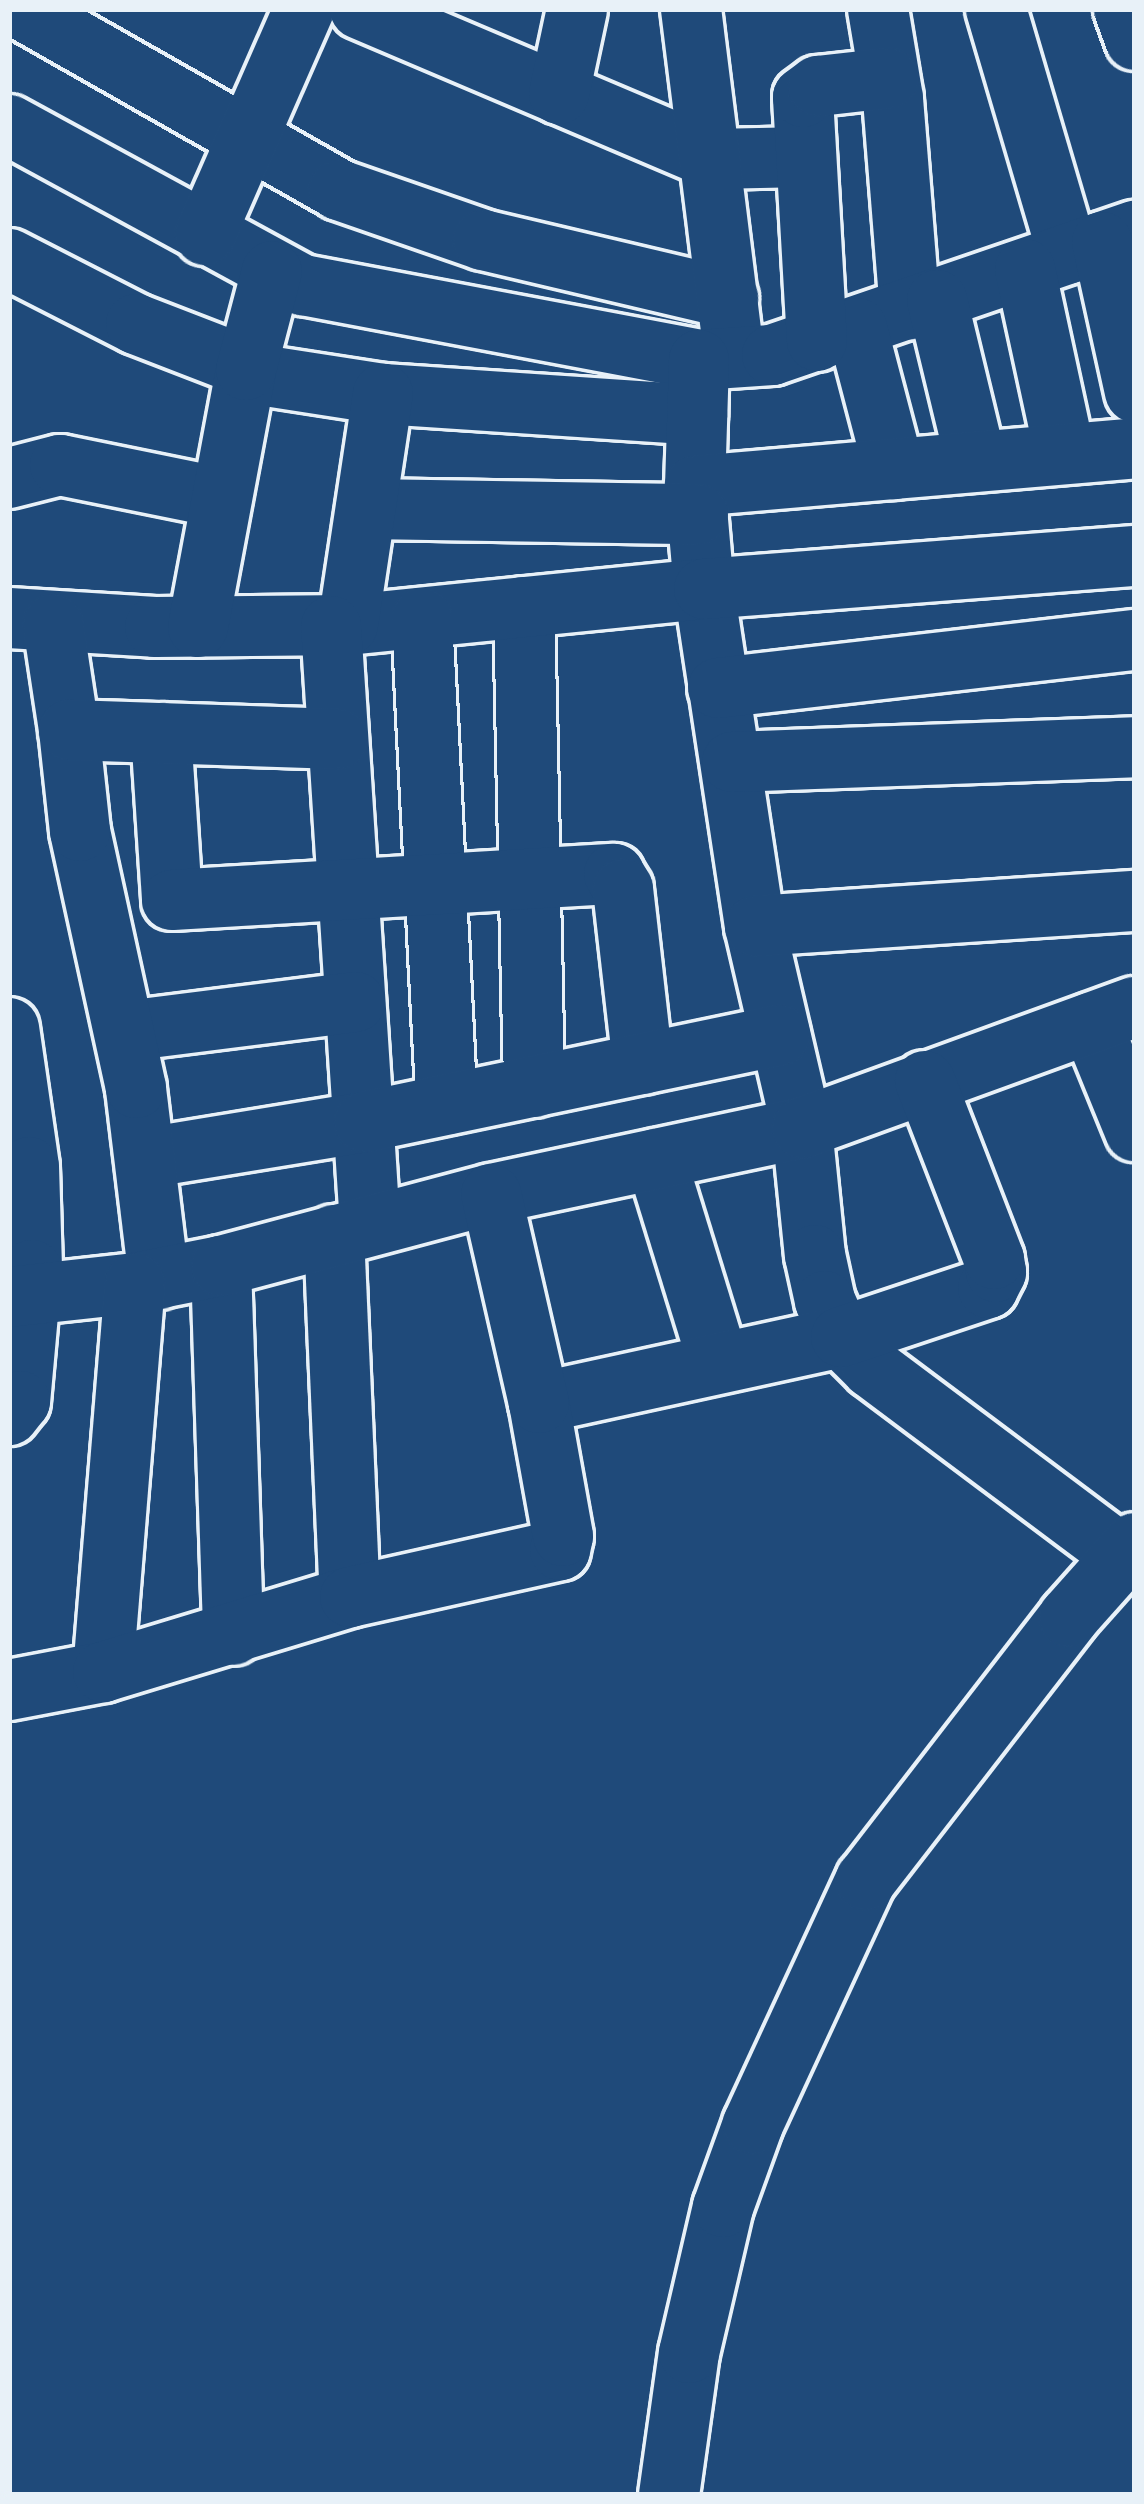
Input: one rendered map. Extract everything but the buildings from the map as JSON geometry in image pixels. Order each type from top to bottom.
[{"type":"street","points":[[9,29],[19,9],[339,190],[483,240],[728,298]]},
{"type":"street","points":[[205,235],[304,9]]},
{"type":"street","points":[[360,9],[472,32],[559,94],[713,159],[806,157]]},
{"type":"street","points":[[559,94],[577,9]]},
{"type":"street","points":[[669,2495],[689,2354],[723,2207],[753,2124],[866,1880],[1128,1549],[914,1402],[841,1337],[814,1256],[802,1128],[755,926],[704,589],[697,500],[710,379],[728,298],[691,9]]},
{"type":"street","points":[[878,9],[889,78],[880,320],[894,469]]},
{"type":"street","points":[[996,9],[1135,392]]},
{"type":"street","points":[[1124,9],[1135,40]]},
{"type":"street","points":[[889,78],[808,89],[806,157],[880,320],[976,461]]},
{"type":"street","points":[[9,125],[288,278],[710,379]]},
{"type":"street","points":[[198,627],[246,370],[288,278],[339,190]]},
{"type":"street","points":[[9,259],[136,324],[246,370],[383,394],[710,379],[1083,249]]},
{"type":"street","points":[[1066,454],[1083,249]]},
{"type":"street","points":[[350,1598],[352,1229],[364,1122],[338,739],[339,626],[366,509],[383,394]]},
{"type":"street","points":[[366,509],[697,500],[894,469],[1135,448]]},
{"type":"street","points":[[9,478],[60,465],[222,499]]},
{"type":"street","points":[[103,1672],[147,1281],[146,1158],[126,1031],[80,831],[69,730],[31,621],[339,626],[704,589],[1135,556]]},
{"type":"street","points":[[524,607],[534,1087]]},
{"type":"street","points":[[422,618],[447,1105]]},
{"type":"street","points":[[718,688],[1135,640]]},
{"type":"street","points":[[69,730],[338,739]]},
{"type":"street","points":[[160,733],[172,900]]},
{"type":"street","points":[[732,762],[1135,747]]},
{"type":"street","points":[[80,831],[166,824]]},
{"type":"street","points":[[99,910],[172,900],[438,888],[607,872],[619,881],[643,1064]]},
{"type":"street","points":[[755,926],[1135,901]]},
{"type":"street","points":[[126,1031],[356,1002]]},
{"type":"street","points":[[19,1297],[147,1281],[221,1266],[491,1194],[802,1128],[1113,1015],[1135,1131]]},
{"type":"street","points":[[146,1158],[364,1122],[780,1035]]},
{"type":"street","points":[[9,1415],[20,1401],[19,1297],[29,1167],[12,1066]]},
{"type":"street","points":[[539,1403],[841,1337],[988,1288],[996,1272],[926,1081]]},
{"type":"street","points":[[656,1159],[718,1361]]},
{"type":"street","points":[[9,1690],[103,1672],[350,1598],[555,1555],[563,1536],[539,1403],[491,1194]]},
{"type":"street","points":[[221,1266],[233,1635]]}]
